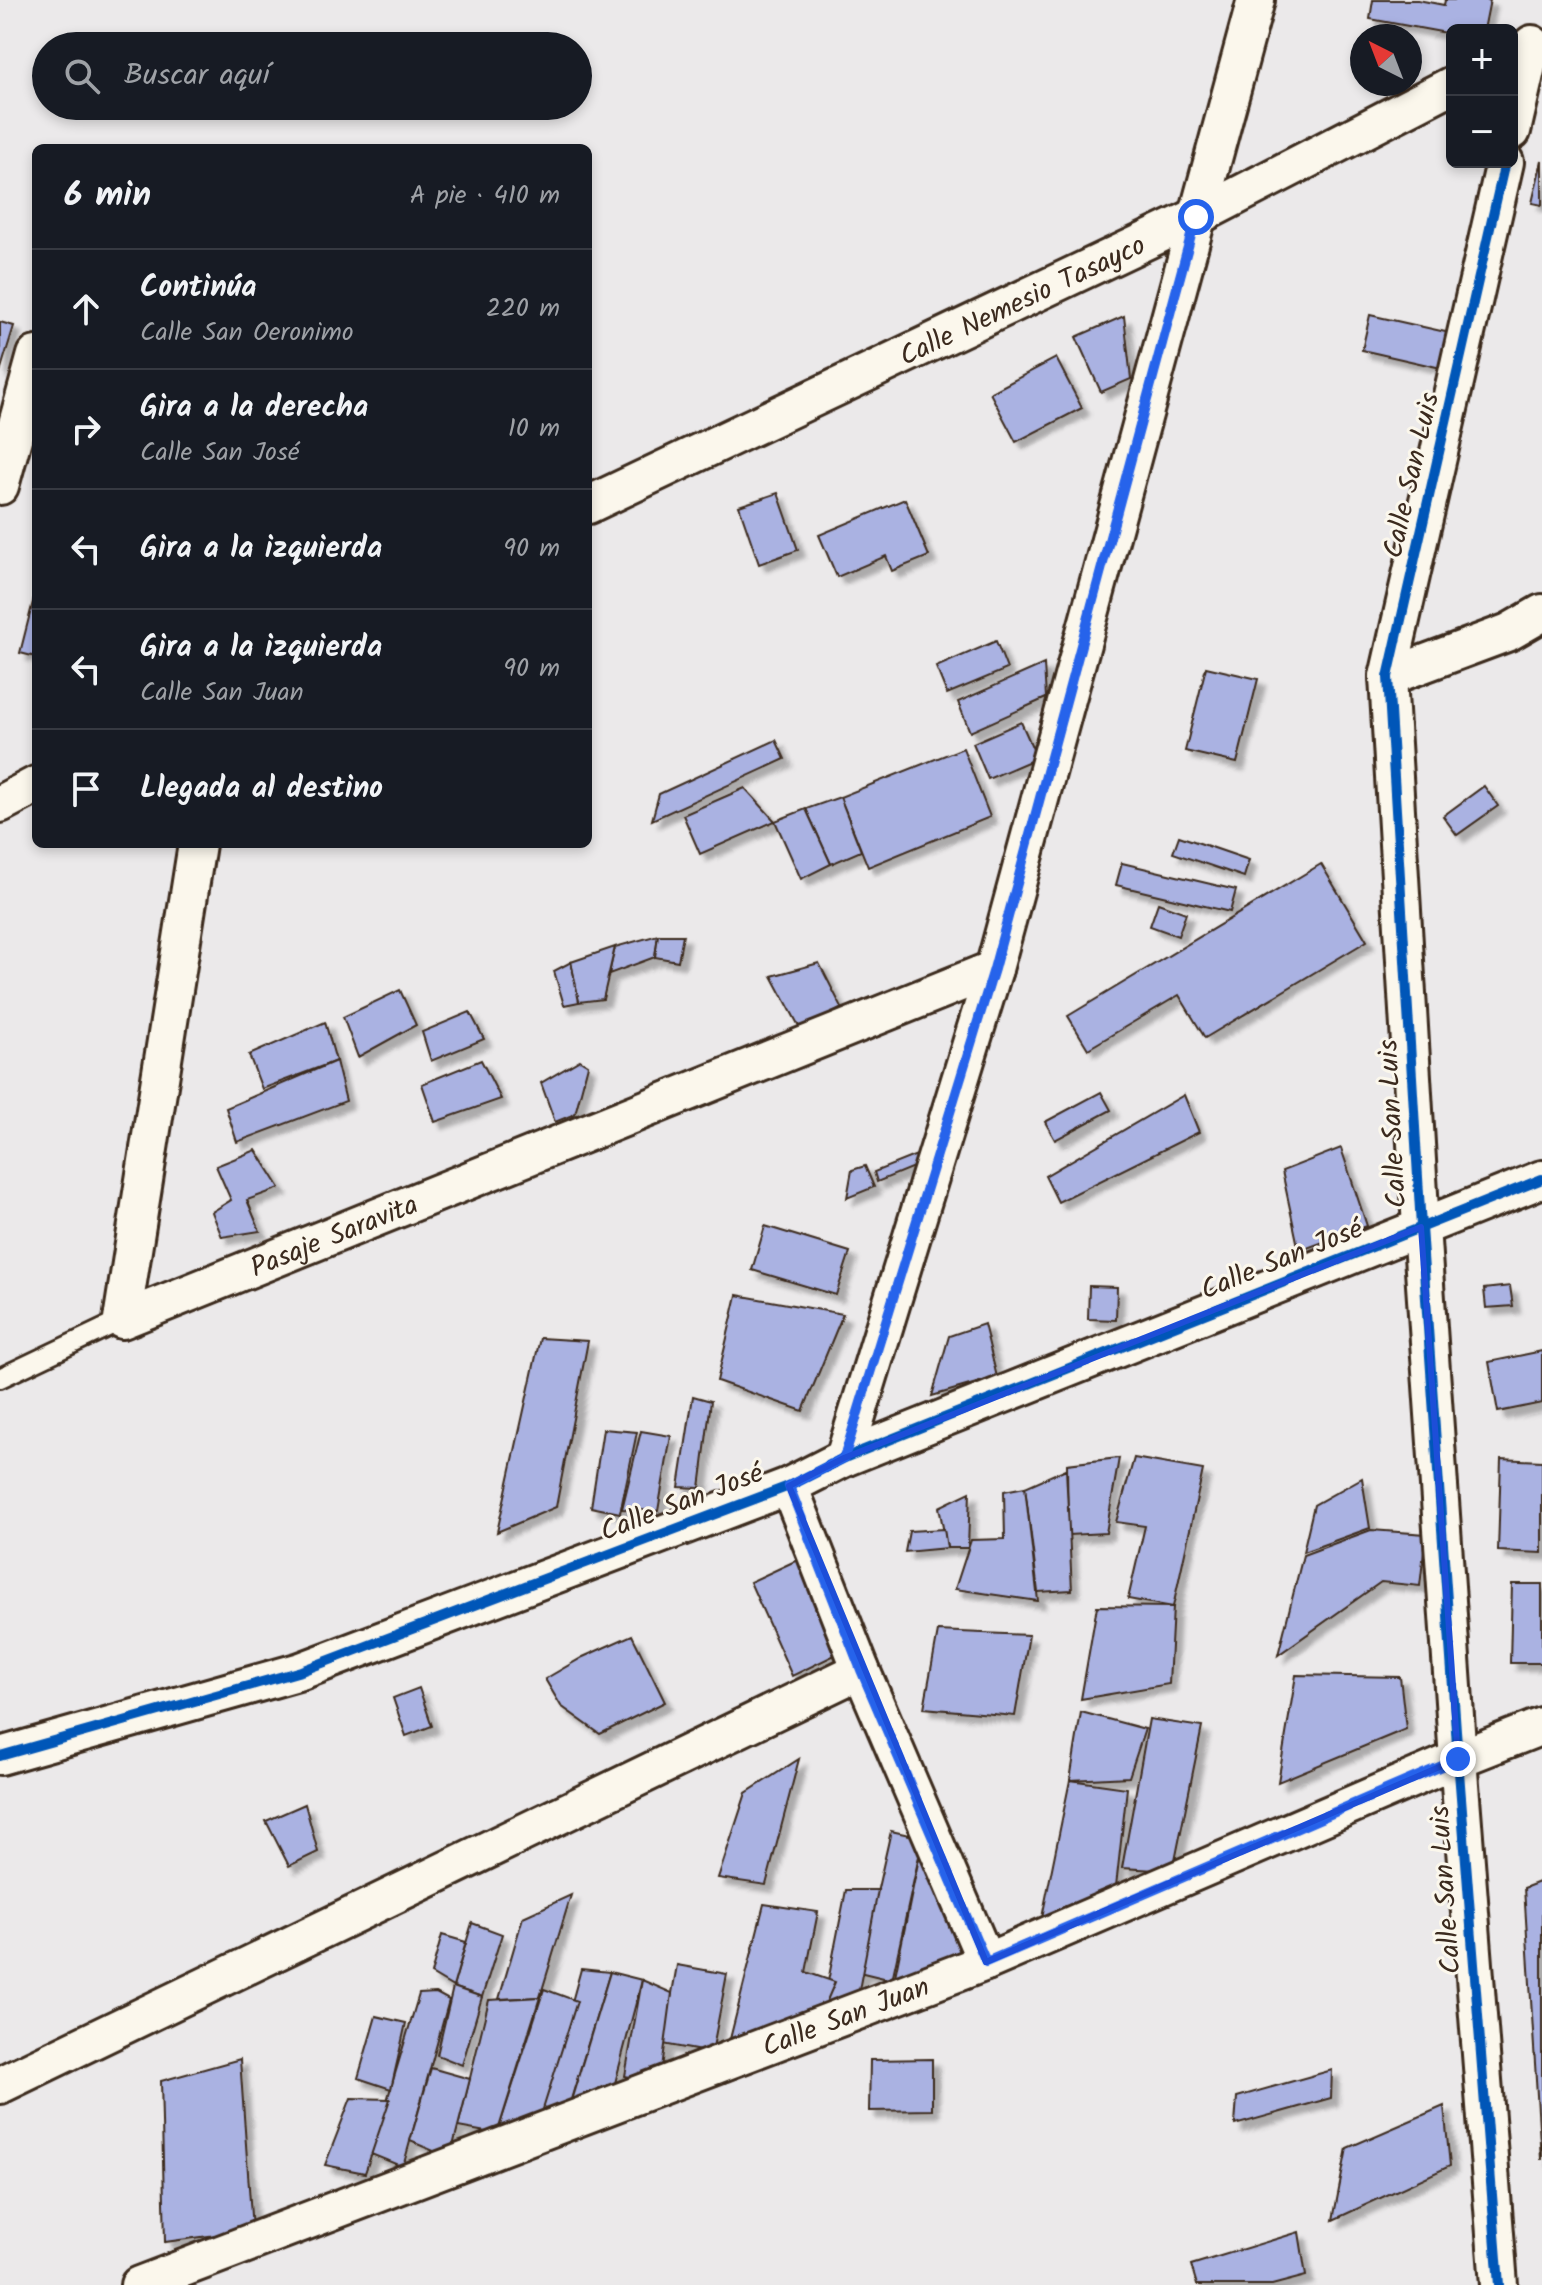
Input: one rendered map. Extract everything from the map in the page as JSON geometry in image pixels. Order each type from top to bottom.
[{"type":"street","points":[[844,1458],[994,969],[1256,0]]},
{"type":"street","points":[[1518,101],[1529,45]]},
{"type":"street","name":"Calle Nemesio Tasayco","points":[[592,503],[1196,217],[1446,88]]},
{"type":"street","name":"Calle San Luis","points":[[1499,2285],[1421,1227],[1388,677],[1504,168]]},
{"type":"street","points":[[0,486],[32,370]]},
{"type":"street","points":[[1388,677],[1509,632],[1542,613]]},
{"type":"street","points":[[0,804],[32,787]]},
{"type":"street","points":[[122,1320],[196,848]]},
{"type":"street","name":"Pasaje Saravita","points":[[122,1320],[994,969]]},
{"type":"street","name":"Calle San José","points":[[0,1756],[301,1671],[789,1486],[844,1458],[1542,1179]]},
{"type":"street","points":[[789,1486],[861,1670],[986,1962]]},
{"type":"street","points":[[0,2085],[861,1670]]},
{"type":"street","name":"Calle San Juan","points":[[139,2285],[986,1962],[1458,1759],[1542,1726]]},
{"type":"lane","points":[[0,1378],[122,1320]]},
{"type":"highlighted area","points":[[1421,1227],[1458,1759],[986,1962],[789,1486],[844,1458]]},
{"type":"building","points":[[1373,0],[1418,0],[1444,5],[1445,0],[1490,0],[1485,24],[1446,24],[1446,33],[1422,29],[1422,24],[1370,19]]},
{"type":"building","points":[[1542,160],[1542,205],[1532,203]]},
{"type":"building","points":[[1370,315],[1450,333],[1441,368],[1362,350]]},
{"type":"building","points":[[1124,316],[1131,379],[1101,392],[1076,337]]},
{"type":"building","points":[[0,322],[14,326],[0,372]]},
{"type":"building","points":[[1056,358],[1082,408],[1016,442],[990,393]]},
{"type":"building","points":[[778,493],[798,550],[759,564],[739,506]]},
{"type":"building","points":[[905,499],[929,556],[892,571],[886,556],[837,577],[819,535]]},
{"type":"building","points":[[32,606],[32,656],[20,653]]},
{"type":"building","points":[[996,641],[1007,669],[947,694],[936,667]]},
{"type":"building","points":[[1044,664],[1046,698],[970,732],[958,702]]},
{"type":"building","points":[[1206,667],[1258,679],[1237,763],[1185,751]]},
{"type":"building","points":[[1021,722],[1037,758],[988,779],[973,743]]},
{"type":"building","points":[[776,740],[785,759],[652,820],[659,794]]},
{"type":"building","points":[[963,748],[990,817],[868,867],[840,797]]},
{"type":"building","points":[[1484,786],[1498,806],[1457,835],[1443,816]]},
{"type":"building","points":[[745,788],[775,821],[700,854],[683,815]]},
{"type":"building","points":[[840,797],[861,851],[831,864],[806,809]]},
{"type":"building","points":[[806,809],[831,864],[801,879],[775,821]]},
{"type":"building","points":[[1179,836],[1249,860],[1244,877],[1173,853]]},
{"type":"building","points":[[1122,863],[1236,890],[1230,912],[1116,885]]},
{"type":"building","points":[[1321,864],[1367,941],[1205,1038],[1179,995],[1088,1049],[1068,1016]]},
{"type":"building","points":[[1158,903],[1186,913],[1178,936],[1150,926]]},
{"type":"building","points":[[658,935],[655,957],[609,974],[615,947]]},
{"type":"building","points":[[658,935],[683,935],[678,961],[655,957]]},
{"type":"building","points":[[615,947],[603,999],[579,1002],[571,962]]},
{"type":"building","points":[[571,962],[579,1002],[564,1005],[554,971]]},
{"type":"building","points":[[819,963],[842,1008],[801,1030],[772,976]]},
{"type":"building","points":[[400,990],[416,1025],[358,1057],[343,1017]]},
{"type":"building","points":[[470,1012],[484,1039],[431,1061],[422,1032]]},
{"type":"building","points":[[325,1022],[336,1061],[262,1089],[249,1055]]},
{"type":"building","points":[[481,1060],[501,1099],[435,1122],[422,1084]]},
{"type":"building","points":[[580,1060],[588,1065],[575,1114],[555,1122],[541,1083]]},
{"type":"building","points":[[336,1061],[346,1101],[237,1142],[226,1108]]},
{"type":"building","points":[[1101,1092],[1111,1110],[1055,1140],[1045,1122]]},
{"type":"building","points":[[1184,1095],[1199,1132],[1058,1202],[1045,1176]]},
{"type":"building","points":[[1341,1148],[1367,1226],[1299,1251],[1282,1171]]},
{"type":"building","points":[[256,1150],[280,1188],[247,1200],[260,1231],[222,1237],[212,1212],[231,1200],[216,1166]]},
{"type":"building","points":[[924,1152],[928,1161],[877,1182],[874,1172]]},
{"type":"building","points":[[865,1166],[874,1187],[847,1198],[852,1170]]},
{"type":"building","points":[[765,1226],[850,1252],[836,1295],[752,1270]]},
{"type":"building","points":[[1089,1286],[1117,1287],[1116,1320],[1088,1319]]},
{"type":"building","points":[[1510,1286],[1513,1306],[1486,1308],[1484,1289]]},
{"type":"building","points":[[737,1295],[843,1314],[803,1411],[717,1381]]},
{"type":"building","points":[[984,1324],[997,1377],[932,1396],[949,1336]]},
{"type":"building","points":[[540,1338],[588,1341],[556,1507],[497,1532]]},
{"type":"building","points":[[1542,1351],[1542,1403],[1498,1412],[1489,1362]]},
{"type":"building","points":[[693,1396],[711,1401],[700,1488],[679,1487]]},
{"type":"building","points":[[603,1429],[637,1432],[620,1513],[591,1507]]},
{"type":"building","points":[[641,1431],[671,1436],[658,1511],[622,1509]]},
{"type":"building","points":[[1119,1458],[1106,1533],[1068,1535],[1067,1464]]},
{"type":"building","points":[[1134,1458],[1203,1470],[1173,1607],[1128,1599],[1145,1526],[1116,1522]]},
{"type":"building","points":[[1501,1459],[1542,1461],[1542,1553],[1498,1551]]},
{"type":"building","points":[[1066,1469],[1072,1590],[1038,1592],[1025,1487]]},
{"type":"building","points":[[1362,1478],[1370,1528],[1303,1552],[1314,1505]]},
{"type":"building","points":[[1025,1487],[1038,1601],[955,1589],[971,1540],[1005,1539],[1004,1491]]},
{"type":"building","points":[[970,1492],[968,1548],[947,1548],[939,1507]]},
{"type":"building","points":[[944,1529],[947,1548],[905,1552],[909,1531]]},
{"type":"building","points":[[1371,1530],[1426,1534],[1420,1586],[1381,1582],[1278,1655],[1303,1555]]},
{"type":"building","points":[[806,1556],[839,1653],[792,1676],[750,1582]]},
{"type":"building","points":[[1512,1584],[1542,1584],[1542,1663],[1510,1663]]},
{"type":"building","points":[[1097,1606],[1173,1607],[1169,1684],[1081,1699]]},
{"type":"building","points":[[938,1631],[1029,1635],[1015,1716],[924,1708]]},
{"type":"building","points":[[632,1635],[665,1702],[600,1734],[561,1706],[545,1679],[583,1657]]},
{"type":"building","points":[[1296,1675],[1400,1677],[1406,1729],[1278,1782]]},
{"type":"building","points":[[419,1688],[432,1726],[406,1736],[393,1698]]},
{"type":"building","points":[[1081,1712],[1145,1729],[1129,1777],[1070,1780]]},
{"type":"building","points":[[1149,1719],[1202,1727],[1173,1871],[1122,1868]]},
{"type":"building","points":[[799,1759],[766,1885],[718,1878],[746,1793]]},
{"type":"building","points":[[1070,1780],[1127,1788],[1114,1904],[1038,1937]]},
{"type":"building","points":[[305,1804],[318,1852],[289,1866],[266,1821]]},
{"type":"building","points":[[891,1831],[923,1838],[892,1980],[859,1972]]},
{"type":"building","points":[[923,1838],[965,1955],[892,1991]]},
{"type":"building","points":[[1542,1881],[1542,2159],[1541,2159],[1524,1888]]},
{"type":"building","points":[[846,1890],[878,1890],[856,2006],[822,2012]]},
{"type":"building","points":[[571,1895],[540,1997],[499,1999],[523,1917]]},
{"type":"building","points":[[764,1904],[818,1912],[806,1972],[835,1982],[822,2012],[728,2047]]},
{"type":"building","points":[[472,1923],[502,1934],[482,1997],[453,1987]]},
{"type":"building","points":[[442,1935],[466,1942],[453,1987],[431,1974]]},
{"type":"building","points":[[677,1965],[727,1974],[712,2053],[663,2044]]},
{"type":"building","points":[[581,1969],[610,1972],[565,2119],[539,2122]]},
{"type":"building","points":[[610,1972],[642,1980],[609,2106],[570,2104]]},
{"type":"building","points":[[642,1980],[672,1993],[660,2083],[625,2076]]},
{"type":"building","points":[[453,1987],[482,1997],[462,2065],[437,2055]]},
{"type":"building","points":[[544,1989],[577,2001],[539,2122],[497,2134]]},
{"type":"building","points":[[436,1993],[449,2000],[403,2167],[371,2154],[419,1994]]},
{"type":"building","points":[[540,1997],[497,2134],[458,2127],[489,2000]]},
{"type":"building","points":[[376,2016],[406,2023],[391,2089],[358,2078]]},
{"type":"building","points":[[240,2059],[252,2230],[165,2242],[161,2081]]},
{"type":"building","points":[[932,2059],[932,2110],[869,2111],[870,2060]]},
{"type":"building","points":[[431,2068],[470,2079],[450,2158],[410,2141]]},
{"type":"building","points":[[1332,2070],[1331,2098],[1235,2125],[1237,2097]]},
{"type":"building","points":[[351,2098],[390,2099],[365,2173],[325,2165]]},
{"type":"building","points":[[1444,2106],[1450,2166],[1333,2220],[1347,2148]]},
{"type":"building","points":[[1299,2232],[1306,2276],[1272,2285],[1197,2285],[1191,2265]]},
{"type":"cycle path","points":[[1499,2285],[1421,1227],[1388,677],[1504,168]]},
{"type":"cycle path","points":[[0,1756],[301,1671],[789,1486],[844,1458],[1542,1179]]},
{"type":"route","points":[[1196,217],[994,969],[844,1458],[789,1486],[861,1670],[986,1962],[1458,1759]]}]
